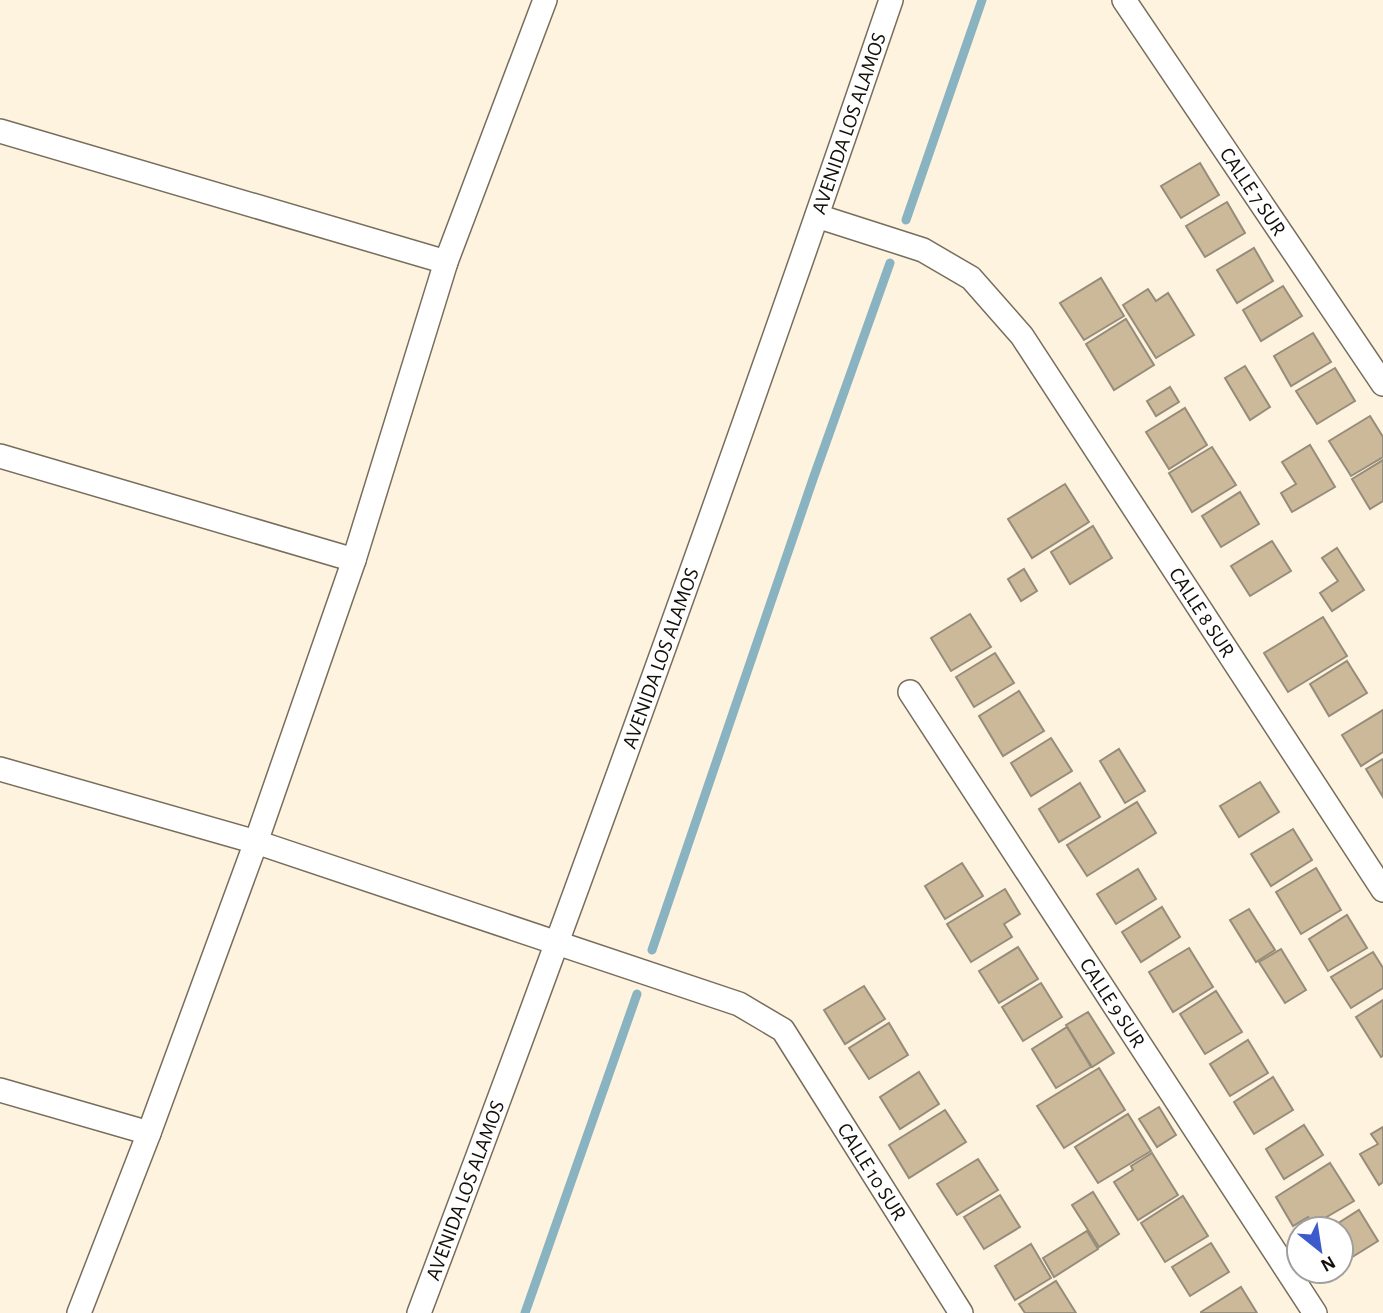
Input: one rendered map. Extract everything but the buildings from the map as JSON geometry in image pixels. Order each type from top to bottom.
[{"type":"street","points":[[79,1313],[257,842],[354,560],[446,262],[545,0]]},
{"type":"street","name":"AVENIDA LOS ALAMOS","points":[[419,1313],[559,943],[891,0]]},
{"type":"street","name":"CALLE 7 SUR","points":[[1124,0],[1383,384]]},
{"type":"street","points":[[0,131],[446,262]]},
{"type":"street","name":"CALLE 8 SUR","points":[[817,216],[923,250],[971,278],[1022,336],[1383,890]]},
{"type":"street","points":[[0,456],[354,560]]},
{"type":"street","name":"CALLE 9 SUR","points":[[910,692],[1315,1313]]},
{"type":"street","points":[[0,769],[257,842],[559,943]]},
{"type":"street","name":"CALLE 10 SUR","points":[[559,943],[739,1004],[783,1030],[961,1313]]},
{"type":"street","points":[[0,1090],[149,1133]]},
{"type":"waterway","points":[[906,220],[982,0]]},
{"type":"waterway","points":[[652,950],[890,263]]},
{"type":"waterway","points":[[525,1313],[637,994]]}]
